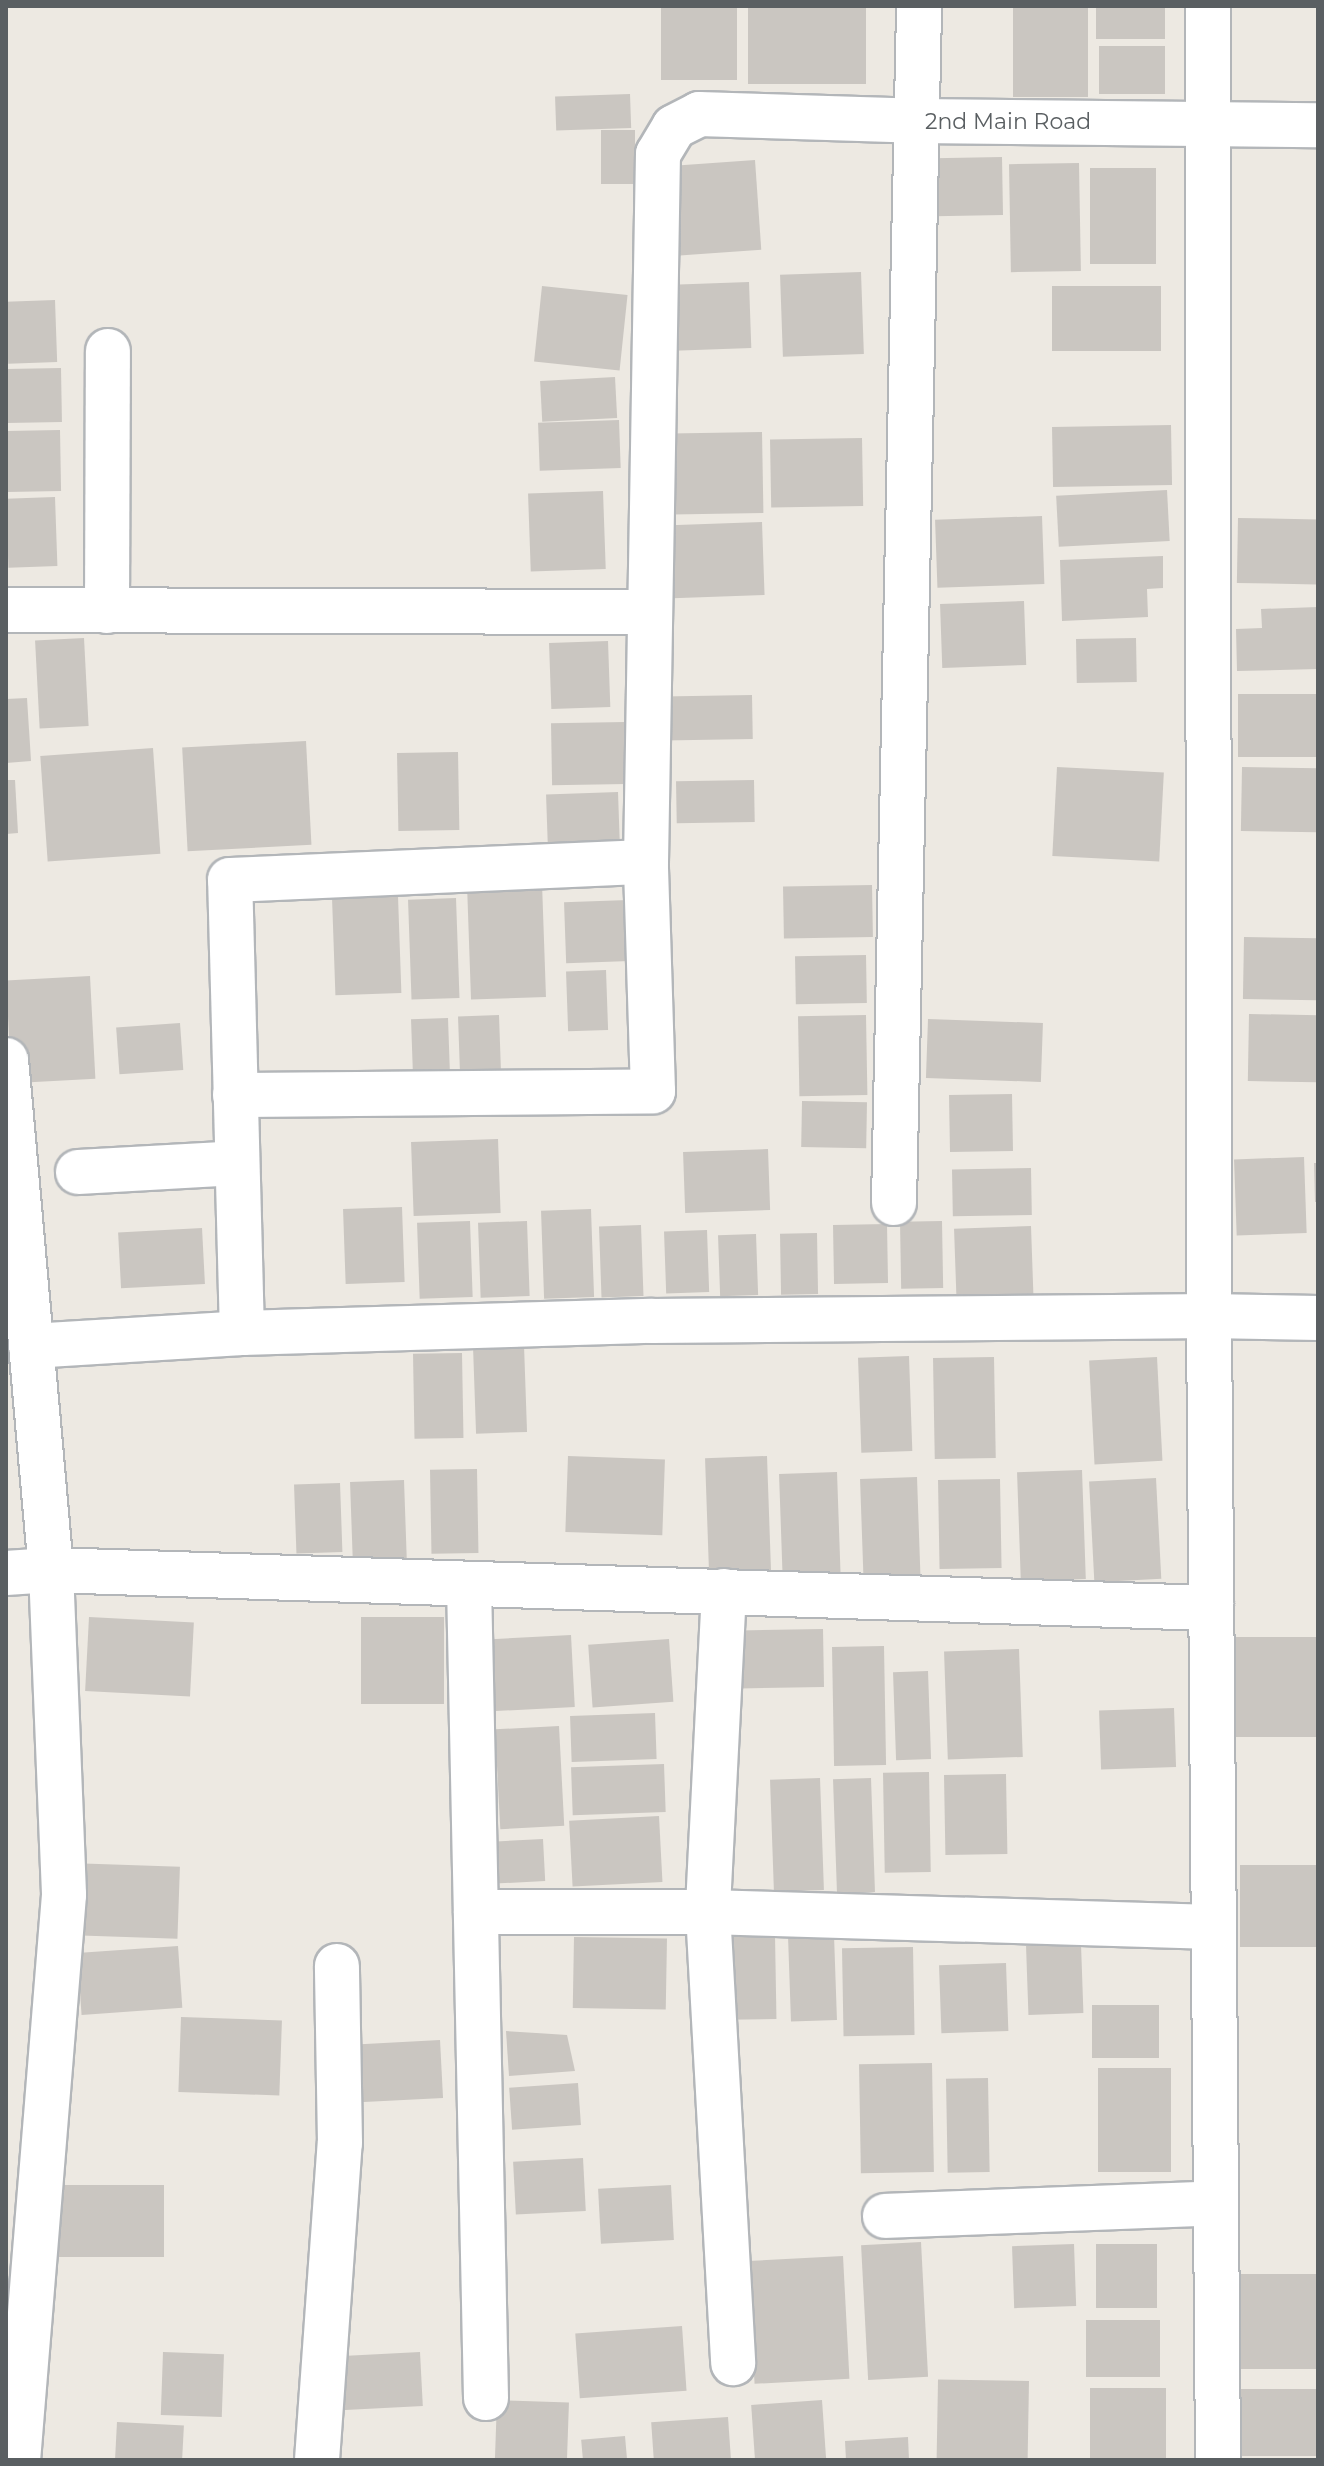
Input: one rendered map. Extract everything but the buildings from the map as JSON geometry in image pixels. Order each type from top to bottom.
[{"type":"street","points":[[894,1203],[919,6]]},
{"type":"street","points":[[1208,6],[1209,1316],[1218,2460]]},
{"type":"street","name":"2nd Main Road","points":[[648,612],[658,154],[674,127],[699,114],[916,121],[1318,125]]},
{"type":"street","points":[[107,611],[108,351]]},
{"type":"street","points":[[6,610],[648,612],[646,862],[653,1091],[235,1095]]},
{"type":"street","points":[[242,1333],[230,880],[646,862]]},
{"type":"street","points":[[6,1060],[51,1570],[64,1895],[18,2460]]},
{"type":"street","points":[[78,1172],[237,1163]]},
{"type":"street","points":[[31,1346],[242,1333],[652,1321],[1209,1316],[1318,1318]]},
{"type":"street","points":[[6,1573],[51,1570],[1211,1608]]},
{"type":"street","points":[[469,1584],[486,2398]]},
{"type":"street","points":[[724,1591],[708,1912],[733,2363]]},
{"type":"street","points":[[476,1912],[708,1912],[1214,1927]]},
{"type":"street","points":[[317,2460],[340,2143],[337,1966]]},
{"type":"street","points":[[885,2216],[1216,2203]]}]
